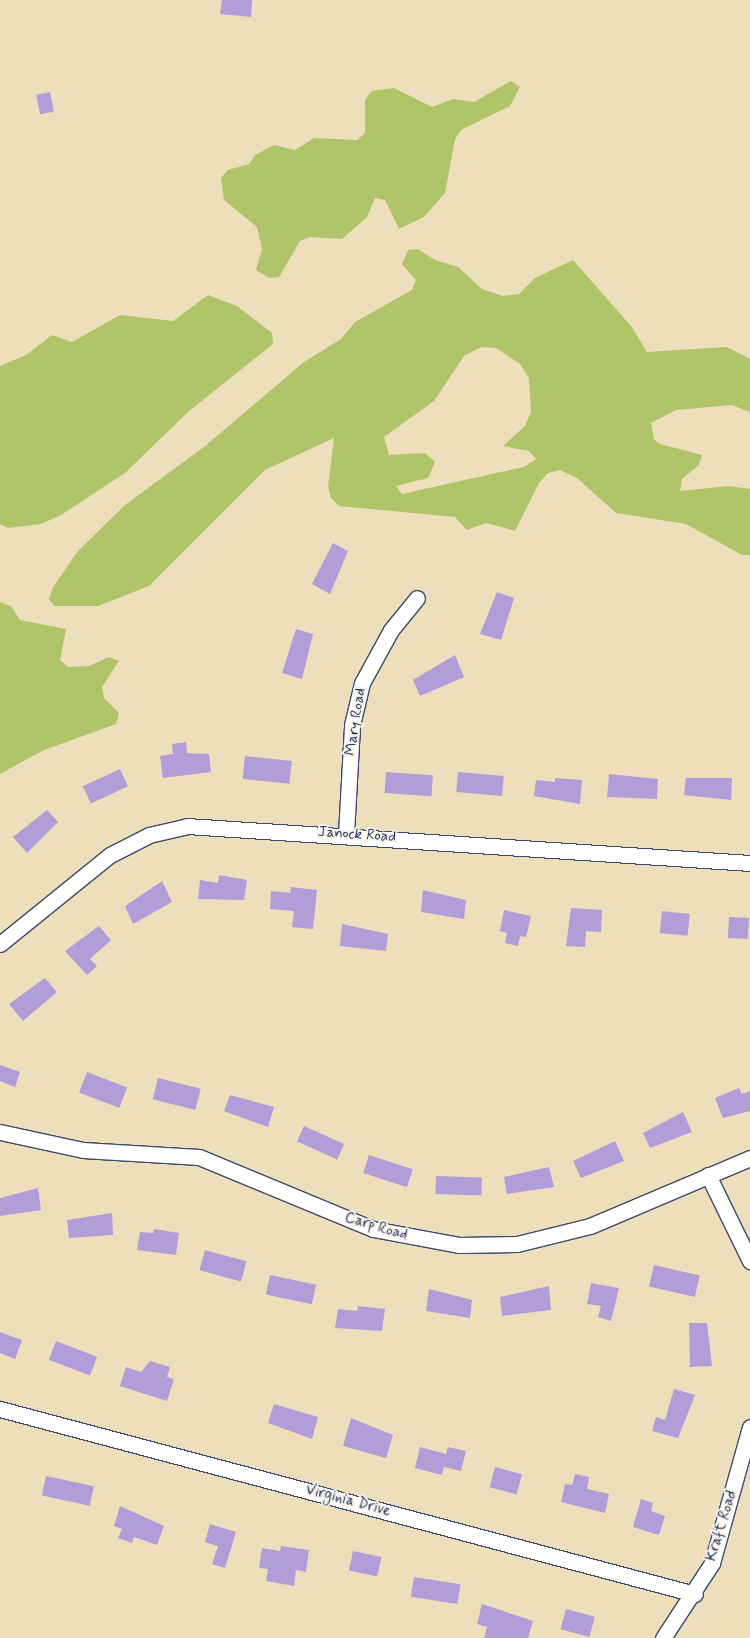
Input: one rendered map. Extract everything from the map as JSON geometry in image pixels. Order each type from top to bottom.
[{"type":"street","name":"Mary Road","points":[[346,834],[352,725],[362,683],[391,630],[418,598]]},
{"type":"street","name":"Janock Road","points":[[0,944],[102,861],[161,830],[214,825],[750,863]]},
{"type":"street","name":"Carp Road","points":[[0,1132],[73,1149],[199,1157],[373,1229],[459,1245],[517,1244],[590,1226],[750,1158]]},
{"type":"street","points":[[708,1175],[750,1261]]},
{"type":"street","name":"Virginia Drive","points":[[0,1409],[695,1594]]},
{"type":"street","name":"Kraft Road","points":[[663,1638],[695,1594],[712,1563],[750,1427]]},
{"type":"green space","points":[[511,81],[520,87],[510,106],[461,130],[455,139],[445,193],[424,217],[399,229],[385,200],[375,198],[367,217],[342,239],[310,237],[300,241],[279,277],[269,278],[256,270],[262,249],[257,227],[224,200],[221,178],[228,170],[249,164],[255,155],[274,145],[295,150],[314,138],[357,140],[365,133],[365,100],[372,91],[394,88],[432,107],[453,99],[474,102]]},
{"type":"green space","points":[[418,249],[435,260],[458,267],[482,289],[503,296],[519,294],[535,278],[573,260],[631,326],[647,352],[727,347],[750,359],[750,412],[732,405],[676,410],[651,423],[654,439],[660,444],[702,455],[699,465],[682,479],[680,491],[729,486],[750,489],[750,555],[742,555],[686,524],[616,513],[577,478],[560,470],[548,473],[539,483],[515,531],[486,523],[467,530],[455,517],[339,506],[331,498],[328,486],[334,438],[265,470],[149,586],[98,606],[54,606],[49,599],[53,587],[78,551],[125,505],[204,447],[304,362],[341,339],[355,322],[412,290],[416,280],[402,264],[408,250]],"holes":[[[481,347],[496,348],[520,364],[529,378],[531,412],[525,426],[503,446],[529,451],[536,459],[524,467],[402,494],[396,486],[428,478],[435,462],[425,453],[389,455],[384,437],[434,401],[464,356]]]},
{"type":"green space","points":[[208,295],[237,306],[272,333],[273,344],[188,412],[125,473],[61,515],[41,524],[8,528],[0,524],[0,366],[26,355],[52,335],[72,342],[120,315],[173,321]]},
{"type":"green space","points":[[0,602],[11,606],[20,620],[66,629],[60,660],[68,667],[89,666],[109,657],[119,661],[102,687],[104,698],[119,713],[116,724],[44,750],[0,774]]},
{"type":"building","points":[[222,0],[252,0],[251,17],[220,14]]},
{"type":"building","points":[[50,92],[54,112],[40,114],[36,95]]},
{"type":"building","points":[[333,543],[348,551],[330,594],[312,584]]},
{"type":"building","points":[[497,592],[514,598],[501,640],[480,634]]},
{"type":"building","points":[[296,629],[313,634],[302,679],[282,673]]},
{"type":"building","points":[[455,655],[464,677],[420,696],[413,680]]},
{"type":"building","points":[[186,742],[187,753],[209,754],[211,772],[163,778],[160,756],[173,754],[172,744]]},
{"type":"building","points":[[245,756],[292,761],[289,784],[243,779]]},
{"type":"building","points":[[120,769],[128,786],[91,804],[83,786]]},
{"type":"building","points":[[386,772],[433,775],[431,796],[385,793]]},
{"type":"building","points":[[458,772],[504,776],[502,796],[456,792]]},
{"type":"building","points":[[609,774],[658,779],[657,799],[607,797]]},
{"type":"building","points":[[555,778],[582,780],[580,804],[534,796],[536,780],[555,782]]},
{"type":"building","points":[[686,778],[732,778],[731,800],[684,795]]},
{"type":"building","points":[[47,810],[58,822],[27,853],[13,837]]},
{"type":"building","points":[[219,875],[247,880],[244,900],[198,899],[200,880],[218,883]]},
{"type":"building","points":[[162,881],[172,902],[133,924],[125,906]]},
{"type":"building","points":[[291,887],[317,890],[313,929],[292,927],[294,911],[270,909],[271,891],[290,893]]},
{"type":"building","points":[[423,890],[466,900],[464,919],[421,912]]},
{"type":"building","points":[[571,908],[602,910],[601,932],[586,931],[585,947],[566,946]]},
{"type":"building","points":[[504,910],[531,916],[526,937],[520,936],[518,946],[505,943],[507,933],[500,931]]},
{"type":"building","points":[[662,911],[690,914],[688,936],[660,933]]},
{"type":"building","points":[[729,917],[749,918],[748,939],[728,938]]},
{"type":"building","points":[[342,924],[388,934],[386,951],[340,946]]},
{"type":"building","points":[[99,926],[111,940],[90,959],[97,966],[87,975],[65,951]]},
{"type":"building","points":[[45,978],[57,992],[23,1021],[9,1004]]},
{"type":"building","points":[[0,1065],[20,1072],[15,1087],[0,1081]]},
{"type":"building","points":[[87,1072],[127,1087],[119,1108],[79,1093]]},
{"type":"building","points":[[158,1078],[201,1089],[195,1110],[153,1099]]},
{"type":"building","points":[[739,1088],[742,1094],[750,1091],[750,1111],[723,1118],[715,1098]]},
{"type":"building","points":[[230,1095],[274,1107],[268,1127],[224,1111]]},
{"type":"building","points":[[683,1112],[692,1132],[650,1148],[643,1133]]},
{"type":"building","points":[[304,1126],[344,1144],[337,1159],[297,1142]]},
{"type":"building","points":[[615,1141],[624,1161],[581,1178],[573,1161]]},
{"type":"building","points":[[369,1155],[413,1169],[407,1187],[363,1173]]},
{"type":"building","points":[[549,1167],[554,1187],[507,1194],[504,1177]]},
{"type":"building","points":[[436,1176],[482,1178],[481,1196],[435,1194]]},
{"type":"building","points":[[38,1188],[41,1210],[0,1216],[0,1198]]},
{"type":"building","points":[[112,1213],[113,1235],[69,1238],[67,1220]]},
{"type":"building","points":[[154,1229],[179,1233],[176,1255],[137,1250],[140,1232],[153,1233]]},
{"type":"building","points":[[205,1250],[247,1261],[241,1281],[200,1270]]},
{"type":"building","points":[[654,1265],[700,1276],[695,1297],[649,1286]]},
{"type":"building","points":[[270,1275],[316,1285],[312,1304],[266,1295]]},
{"type":"building","points":[[591,1283],[619,1288],[611,1321],[598,1317],[601,1306],[587,1304]]},
{"type":"building","points":[[549,1286],[551,1310],[502,1316],[500,1297]]},
{"type":"building","points":[[429,1289],[472,1300],[470,1318],[426,1311]]},
{"type":"building","points":[[358,1306],[385,1309],[382,1331],[335,1328],[338,1309],[357,1311]]},
{"type":"building","points":[[689,1323],[707,1323],[712,1366],[690,1367]]},
{"type":"building","points":[[0,1332],[22,1340],[15,1359],[0,1353]]},
{"type":"building","points":[[56,1341],[97,1357],[90,1375],[49,1360]]},
{"type":"building","points":[[150,1361],[170,1367],[167,1377],[174,1379],[167,1401],[120,1386],[126,1367],[141,1372]]},
{"type":"building","points":[[674,1389],[695,1395],[678,1438],[652,1431],[656,1417],[665,1420]]},
{"type":"building","points":[[274,1404],[318,1417],[312,1439],[268,1423]]},
{"type":"building","points":[[351,1418],[393,1435],[386,1458],[343,1446]]},
{"type":"building","points":[[420,1447],[446,1454],[448,1447],[466,1451],[461,1471],[444,1467],[442,1475],[415,1468]]},
{"type":"building","points":[[495,1467],[522,1474],[517,1495],[490,1487]]},
{"type":"building","points":[[575,1474],[589,1477],[587,1489],[609,1494],[605,1513],[561,1502],[565,1484],[572,1485]]},
{"type":"building","points":[[46,1476],[94,1486],[90,1506],[42,1496]]},
{"type":"building","points":[[641,1499],[653,1503],[651,1511],[665,1516],[659,1535],[633,1527]]},
{"type":"building","points":[[120,1506],[164,1526],[157,1545],[134,1537],[132,1543],[118,1538],[122,1529],[114,1526]]},
{"type":"building","points":[[210,1524],[236,1532],[225,1568],[212,1564],[218,1546],[205,1542]]},
{"type":"building","points":[[281,1546],[309,1550],[306,1572],[296,1570],[294,1586],[266,1581],[268,1569],[259,1568],[262,1548],[280,1551]]},
{"type":"building","points":[[353,1551],[381,1557],[377,1577],[349,1571]]},
{"type":"building","points":[[414,1577],[460,1584],[457,1604],[411,1597]]},
{"type":"building","points":[[482,1604],[533,1621],[528,1638],[484,1638],[487,1627],[477,1624]]},
{"type":"building","points":[[566,1609],[595,1617],[590,1637],[561,1629]]}]
